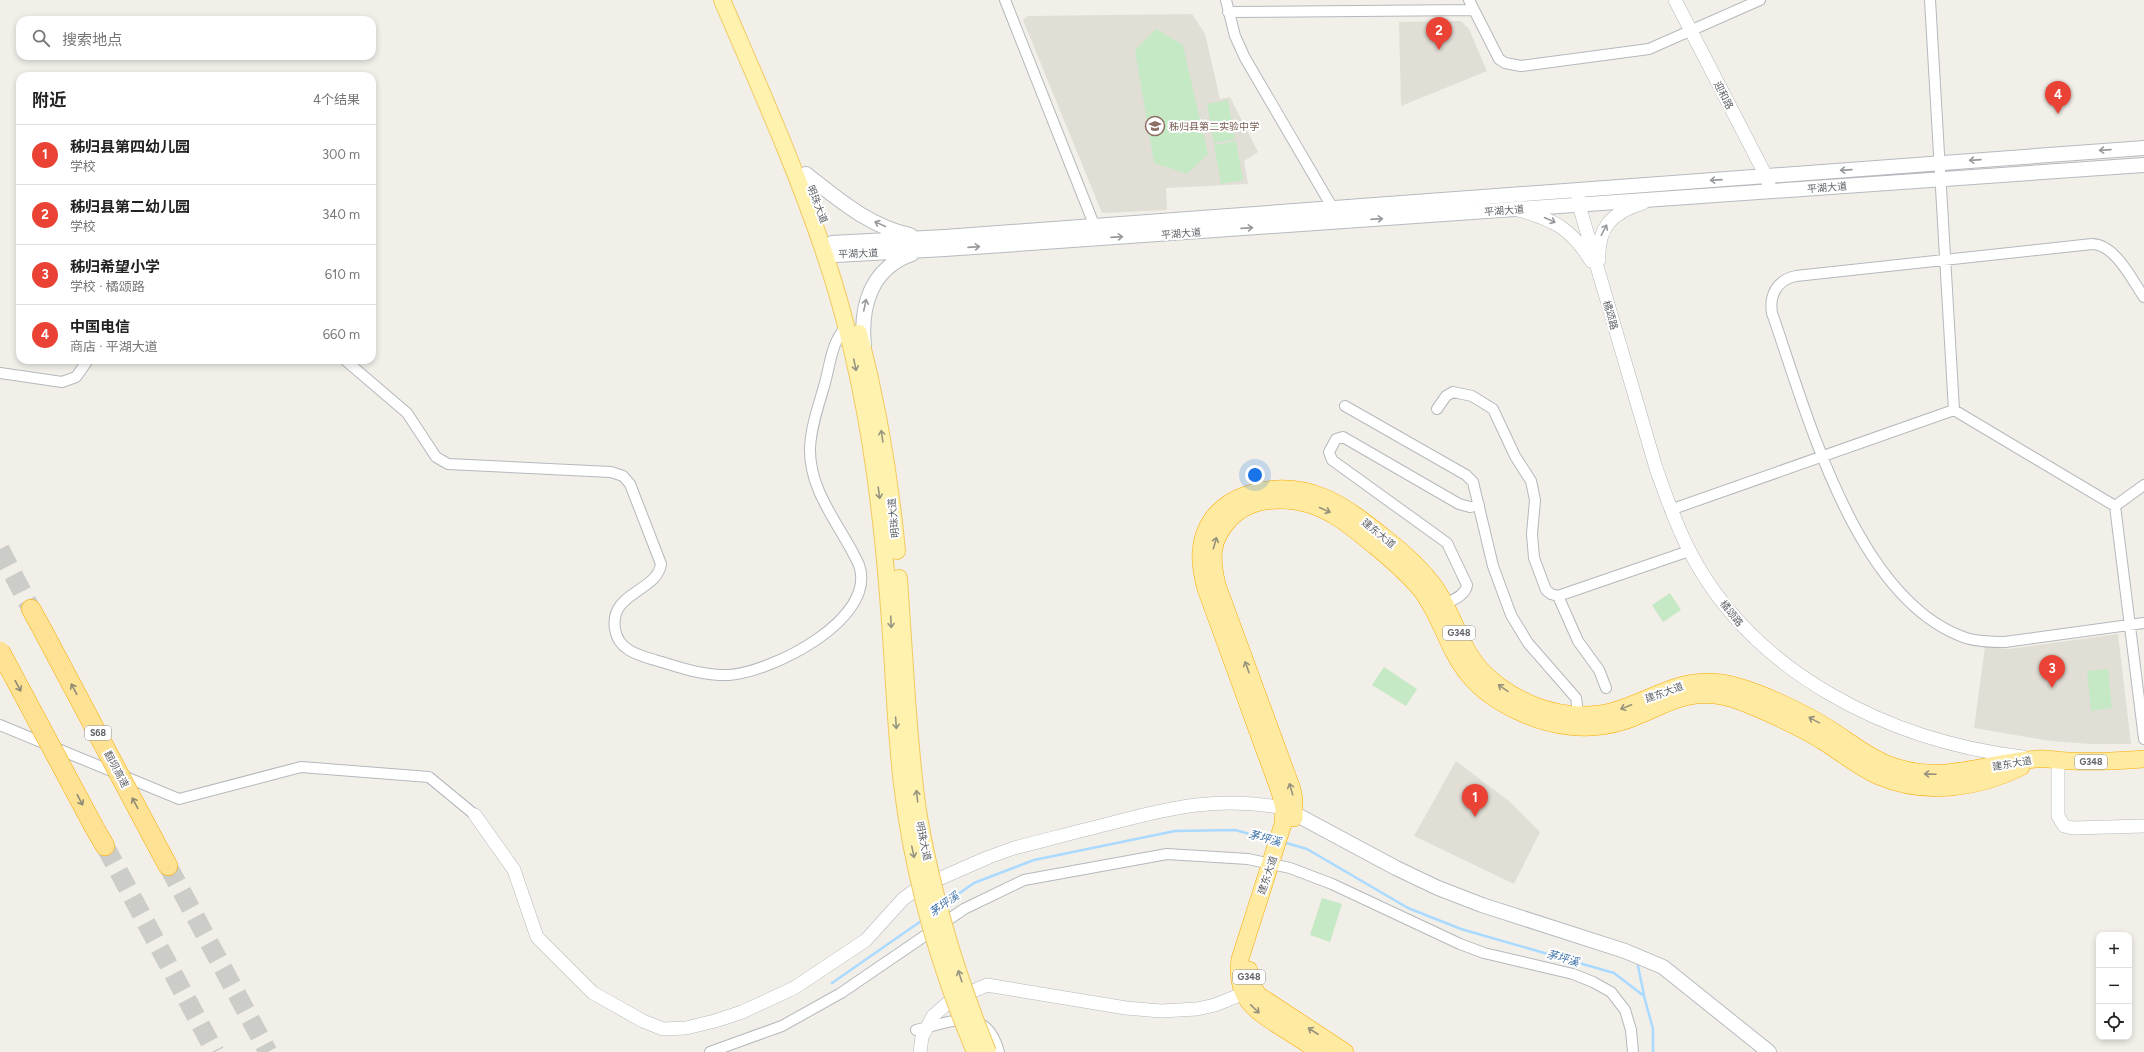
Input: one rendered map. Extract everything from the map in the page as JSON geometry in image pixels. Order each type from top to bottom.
[{"type":"highway","name":"建东大道","points":[[1320,1052],[1262,1015],[1251,1006],[1248,991],[1252,954],[1288,818],[1292,789],[1217,585],[1212,560],[1213,547],[1217,535],[1233,515],[1255,504],[1279,500],[1314,506],[1337,516],[1393,561],[1440,607],[1461,664],[1469,676],[1490,695],[1512,709],[1538,720],[1579,721],[1607,725],[1621,722],[1679,698],[1705,694],[1718,695],[1743,702],[1797,726],[1880,776],[1905,784],[1938,788],[1980,783],[1999,778],[2038,759]]},
{"type":"highway","name":"翻坝高速","points":[[31,609],[168,866]]},
{"type":"highway","points":[[0,651],[104,846]]},
{"type":"highway","name":"建东大道","points":[[1579,721],[1616,711],[1676,686],[1691,683],[1719,683],[1747,690],[1804,714],[1886,764],[1920,774],[1957,773],[2038,759]]},
{"type":"highway","name":"橘颂路","points":[[2038,759],[2103,762],[2144,759]]},
{"type":"highway","name":"G348","points":[[1248,991],[1346,1052]]},
{"type":"main road","name":"明珠大道","points":[[722,0],[786,154],[830,250],[869,434],[880,506],[900,684],[911,750],[919,816],[932,881],[950,945],[970,1008],[988,1052]]},
{"type":"main road","name":"明珠大道","points":[[733,0],[806,174],[866,358],[880,421],[890,485],[901,606],[900,684],[902,785],[913,851],[938,950],[975,1052]]},
{"type":"main road","name":"平湖大道","points":[[830,250],[1336,215],[1577,190],[2144,148]]},
{"type":"main road","name":"平湖大道","points":[[1336,215],[1512,209],[2144,165]]},
{"type":"main road","points":[[806,174],[844,204],[879,224],[904,234],[945,243]]},
{"type":"main road","points":[[866,358],[863,316],[867,297],[877,279],[890,265],[906,256],[945,243]]},
{"type":"main road","points":[[1288,818],[1438,888],[1482,905],[1625,952],[1663,967],[1769,1052]]},
{"type":"street","points":[[1005,0],[1098,232]]},
{"type":"street","points":[[1226,0],[1235,36],[1245,58],[1336,215]]},
{"type":"street","points":[[1469,0],[1499,58],[1513,65],[1638,51],[1658,45],[1760,0]]},
{"type":"street","name":"迎和路","points":[[1676,0],[1766,176],[1771,191]]},
{"type":"street","points":[[1930,0],[1954,410]]},
{"type":"street","points":[[1228,12],[1474,10]]},
{"type":"street","name":"橘颂路","points":[[1577,190],[1579,204],[1601,282],[1656,468],[1670,510],[1689,551],[1712,587],[1739,623],[1771,655],[1801,676],[1847,704],[1888,723],[1932,738],[1964,746],[2038,759]]},
{"type":"street","points":[[1601,282],[1598,252],[1600,238],[1606,226],[1616,215],[1629,207],[1661,199]]},
{"type":"street","points":[[1512,209],[1544,218],[1565,229],[1586,253],[1601,282]]},
{"type":"street","points":[[2144,297],[2113,253],[2104,246],[2098,244],[1796,276],[1783,280],[1771,301],[1772,313],[1822,456],[1849,517],[1884,573],[1907,600],[1950,631],[1967,638],[1986,642],[2005,642],[2144,623]]},
{"type":"street","points":[[350,364],[402,407],[441,462],[448,464],[611,472],[623,476],[630,484],[661,564],[657,575],[628,597],[619,608],[615,621],[617,637],[626,649],[642,656],[690,671],[730,675],[768,666],[810,645],[840,618],[860,591],[862,578],[859,565],[820,495],[813,476],[810,457],[813,426],[836,339],[846,327]]},
{"type":"street","points":[[0,372],[62,382],[76,377],[85,364]]},
{"type":"street","points":[[1437,409],[1446,396],[1453,392],[1472,396],[1493,409],[1515,456],[1531,481],[1535,500],[1532,534],[1534,558],[1546,590],[1558,596],[1578,641],[1599,670],[1606,688]]},
{"type":"street","points":[[1345,406],[1466,475],[1473,482],[1495,572],[1511,616],[1528,643],[1576,698],[1579,721]]},
{"type":"street","points":[[1670,510],[1954,410]]},
{"type":"street","points":[[1954,410],[2115,506]]},
{"type":"street","points":[[1440,607],[1462,595],[1467,589],[1468,585],[1447,543],[1332,460],[1329,452],[1336,439],[1343,437],[1459,504],[1470,507],[1479,505]]},
{"type":"street","points":[[2115,506],[2144,485]]},
{"type":"street","points":[[2115,506],[2144,740]]},
{"type":"street","points":[[1558,596],[1689,551]]},
{"type":"street","points":[[0,725],[179,799],[301,767],[429,777],[475,815],[514,870],[537,937],[593,993],[653,1026],[675,1029],[716,1021],[742,1012],[794,988],[866,940],[896,906],[910,893],[989,857],[1014,848],[1180,806],[1234,802],[1288,818]]},
{"type":"street","points":[[1957,773],[1966,769],[1970,762],[1969,753],[1964,746]]},
{"type":"street","points":[[2058,761],[2058,813],[2059,819],[2064,826],[2073,828],[2144,826]]},
{"type":"street","points":[[710,1052],[782,1026],[841,993],[964,909],[1024,880],[1162,854],[1277,859],[1460,944],[1484,952],[1573,974],[1603,986],[1619,1000],[1625,1010],[1631,1030],[1633,1052]]},
{"type":"street","points":[[920,1052],[922,1029],[933,1016],[950,1001],[987,985],[1126,1008],[1161,1011],[1197,1009],[1215,1005],[1248,991]]},
{"type":"street","points":[[922,1029],[958,1020],[980,1023],[991,1032],[999,1052]]},
{"type":"shaded area","name":"秭归县第二实验中学","points":[[1192,14],[1205,34],[1220,99],[1230,97],[1258,152],[1244,161],[1248,184],[1166,188],[1167,210],[1102,213],[1023,20],[1028,16]]},
{"type":"shaded area","points":[[1461,21],[1469,29],[1487,71],[1401,106],[1399,22]]},
{"type":"shaded area","points":[[2118,634],[2131,744],[2091,744],[2051,741],[1974,728],[1985,647],[2009,649]]},
{"type":"shaded area","points":[[1456,761],[1509,801],[1540,832],[1514,884],[1414,836]]},
{"type":"green space","points":[[1156,29],[1183,45],[1208,154],[1187,174],[1154,163],[1135,50]]},
{"type":"green space","points":[[1228,100],[1235,139],[1214,143],[1207,104]]},
{"type":"green space","points":[[1236,141],[1243,180],[1221,184],[1214,145]]},
{"type":"green space","points":[[1670,593],[1681,610],[1663,622],[1652,605]]},
{"type":"green space","points":[[1384,667],[1417,689],[1406,706],[1372,685]]},
{"type":"green space","points":[[2108,669],[2112,708],[2091,711],[2087,671]]},
{"type":"green space","points":[[1322,898],[1342,904],[1330,942],[1310,935]]},
{"type":"waterway","name":"茅坪溪","points":[[944,904],[974,883],[1034,860],[1175,831],[1235,830],[1272,840]]},
{"type":"waterway","name":"茅坪溪","points":[[1283,842],[1307,849],[1408,908],[1461,929],[1614,973],[1644,996],[1653,1029],[1653,1052]]},
{"type":"waterway","name":"茅坪溪","points":[[832,983],[924,919]]},
{"type":"waterway","points":[[1638,966],[1644,995]]},
{"type":"tunnel","points":[[0,549],[31,609]]},
{"type":"tunnel","points":[[105,846],[215,1052]]},
{"type":"tunnel","points":[[168,866],[268,1052]]},
{"type":"place","name":"秭归县第二幼儿园","points":[[1439,50]]},
{"type":"place","name":"中国电信","points":[[2058,114]]},
{"type":"place","name":"秭归县第二实验中学","points":[[1155,126]]},
{"type":"place","name":"秭归希望小学","points":[[2052,688]]},
{"type":"place","name":"秭归县第四幼儿园","points":[[1475,817]]}]
